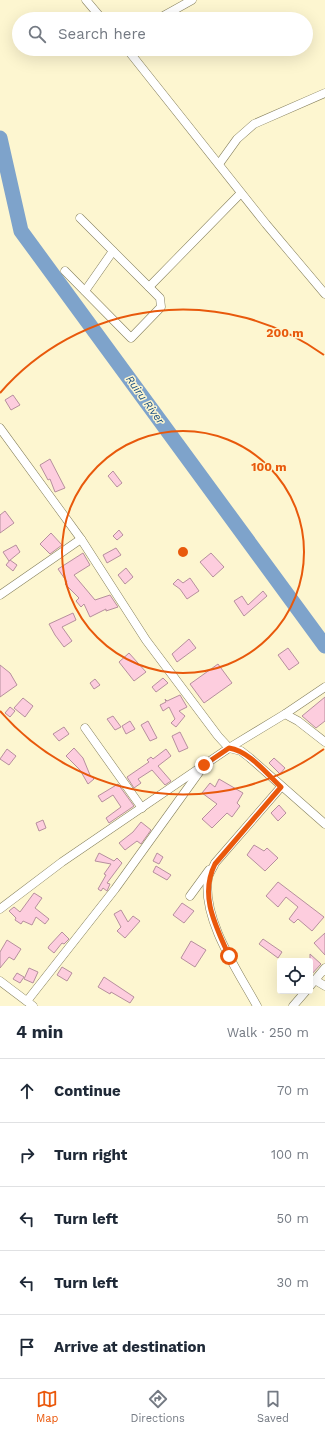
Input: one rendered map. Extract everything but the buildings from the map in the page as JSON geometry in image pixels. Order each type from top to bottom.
[{"type":"street","points":[[86,0],[96,12]]},
{"type":"street","points":[[171,12],[192,0]]},
{"type":"street","points":[[133,56],[241,193],[325,294]]},
{"type":"street","points":[[219,164],[237,139],[254,124],[325,93]]},
{"type":"street","points":[[149,287],[241,193]]},
{"type":"street","points":[[65,271],[131,338],[161,307],[160,298],[80,218]]},
{"type":"street","points":[[85,291],[113,251]]},
{"type":"street","points":[[0,428],[81,539],[146,640],[218,736],[229,748],[240,751],[325,824]]},
{"type":"street","points":[[0,595],[81,539]]},
{"type":"street","points":[[0,909],[62,862],[204,765],[325,687]]},
{"type":"street","points":[[285,714],[298,721],[325,742]]},
{"type":"street","points":[[85,728],[142,808]]},
{"type":"street","points":[[1,982],[30,1004],[204,765]]},
{"type":"street","points":[[190,896],[215,864],[281,787]]},
{"type":"street","points":[[215,864],[208,876],[210,908],[229,956],[257,1006]]},
{"type":"street","points":[[325,968],[313,983],[325,986]]},
{"type":"street","points":[[294,1006],[304,994]]},
{"type":"waterway","name":"Ruiru River","points":[[0,138],[21,231],[325,646]]},
{"type":"route","points":[[204,765],[229,748],[236,749],[250,758],[281,787],[233,841],[215,864],[208,876],[210,908],[229,956]]}]
